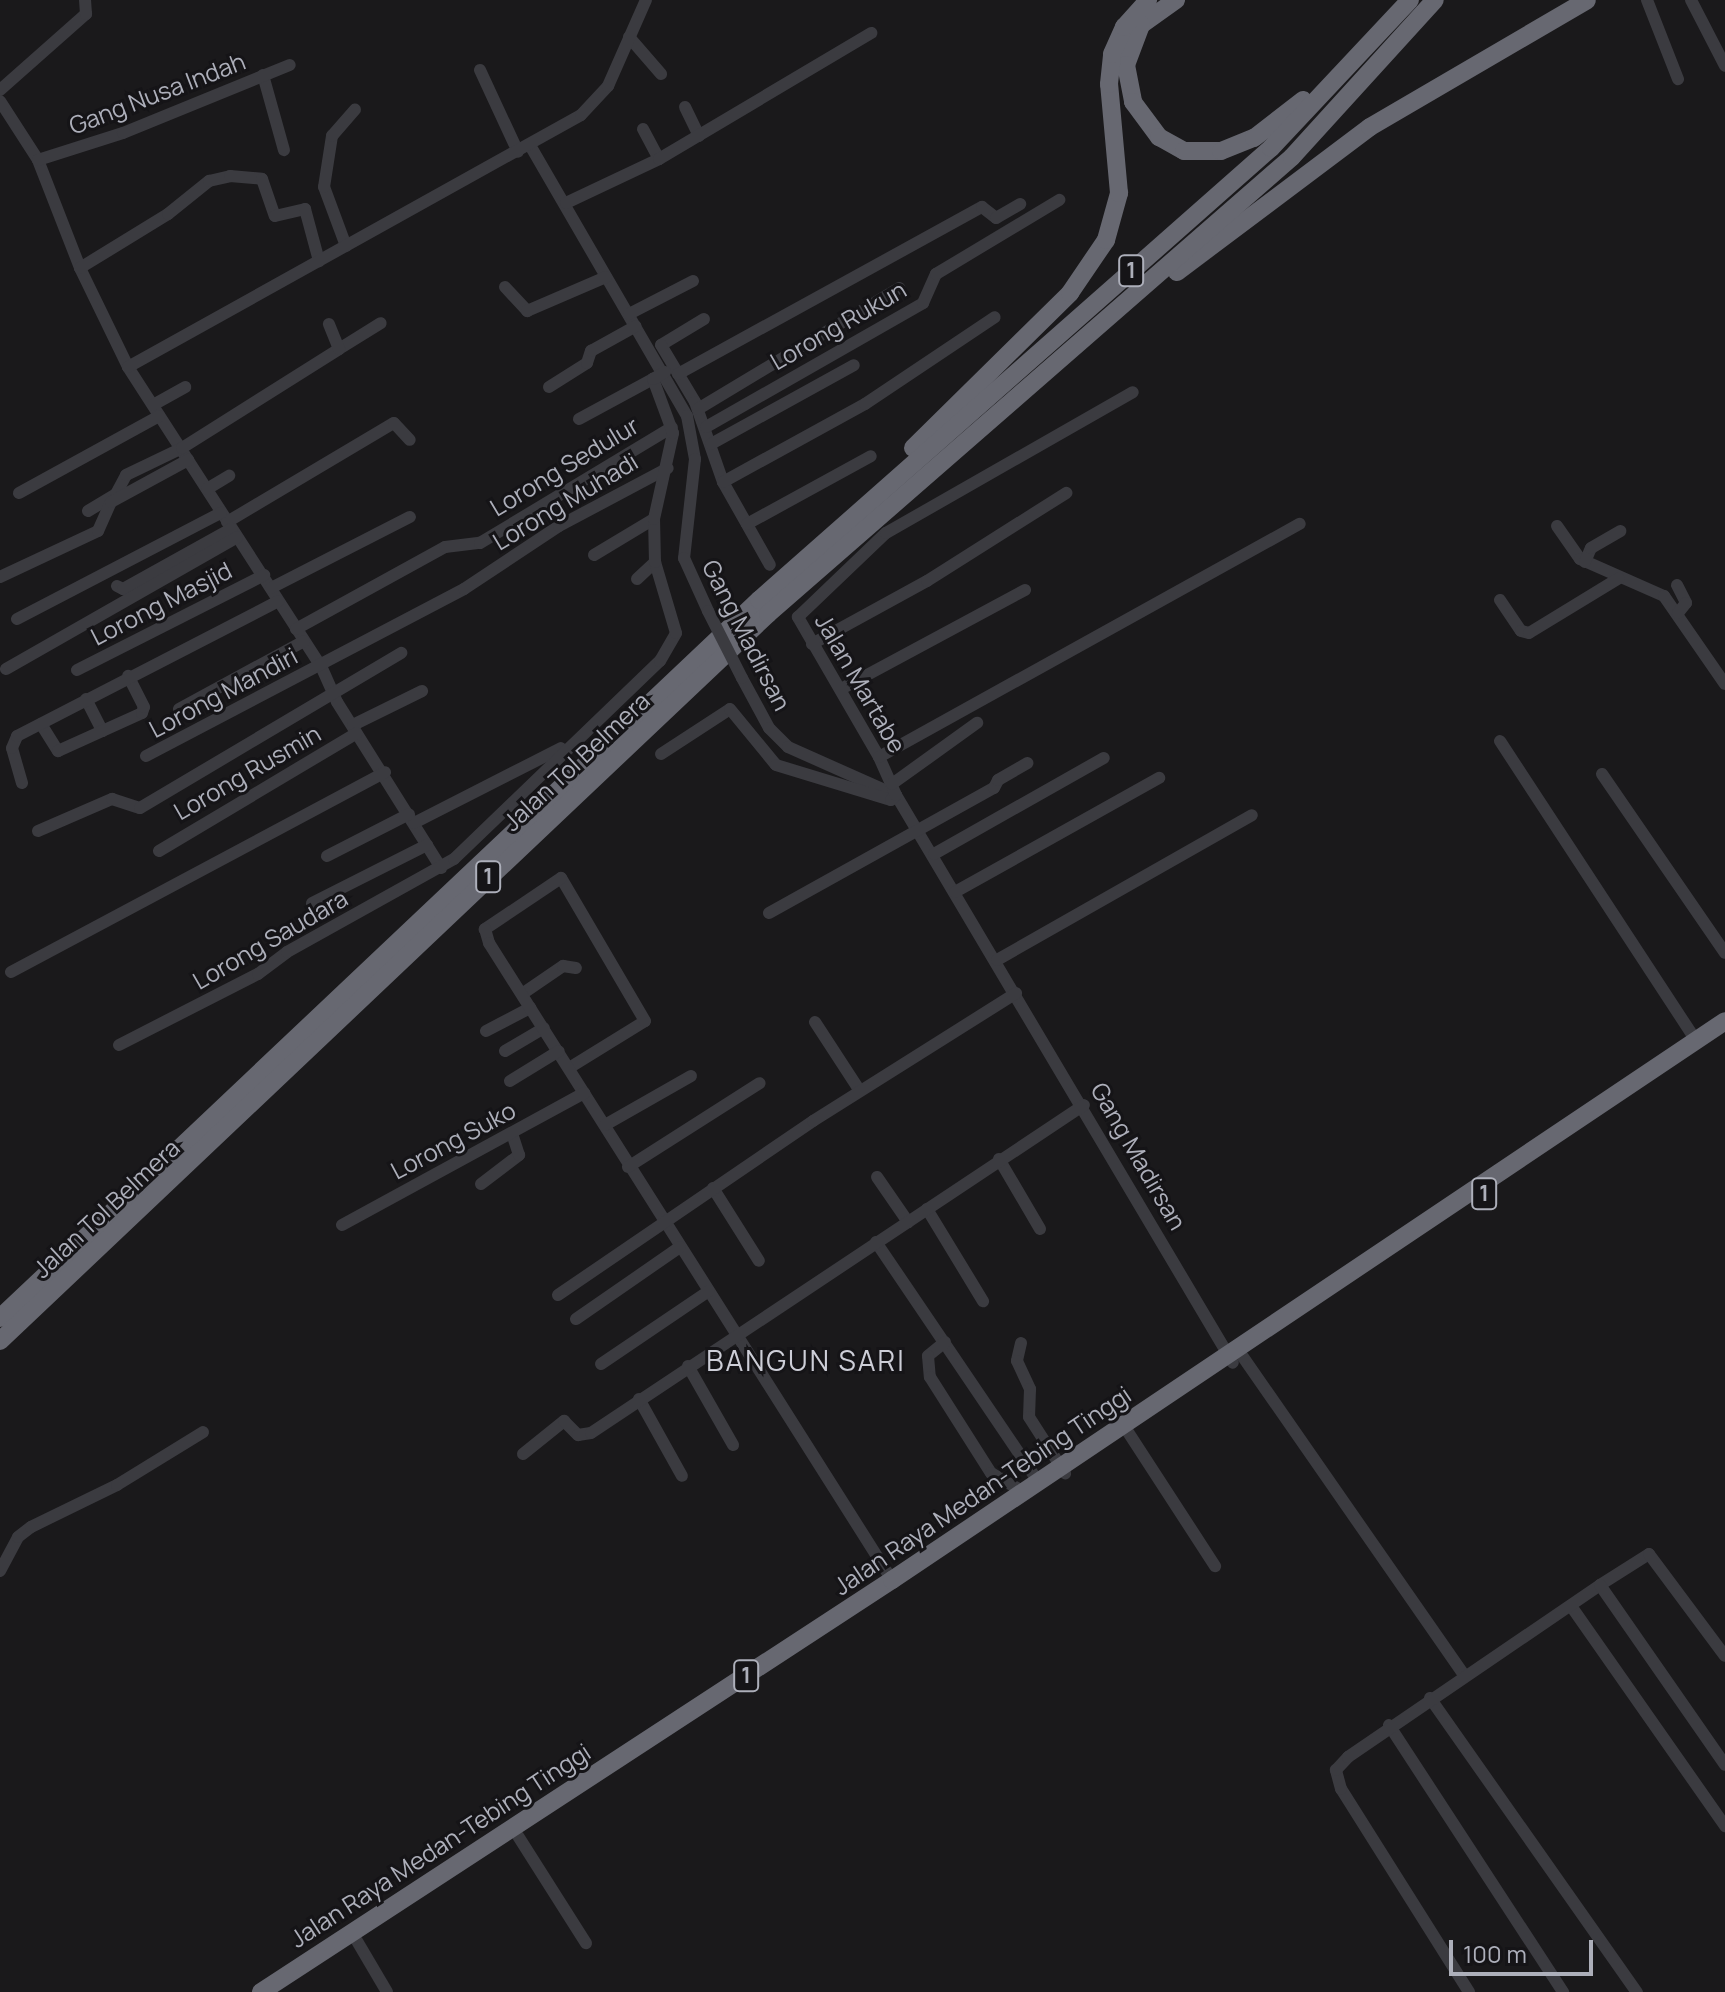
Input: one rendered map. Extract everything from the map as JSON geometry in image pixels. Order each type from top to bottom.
[{"type":"highway","points":[[838,529],[880,480],[1055,309],[1098,256],[1111,229],[1119,193],[1109,84],[1112,54],[1124,27],[1148,0]]},
{"type":"highway","points":[[1176,0],[1141,25],[1128,52],[1126,77],[1133,102],[1149,127],[1171,145],[1202,153],[1237,147],[1282,119],[1410,0]]},
{"type":"highway","name":"1","points":[[838,529],[1271,148],[1410,0]]},
{"type":"highway","name":"1","points":[[1094,331],[1292,157],[1435,0]]},
{"type":"highway","points":[[1094,331],[1370,127],[1587,0]]},
{"type":"highway","name":"Jalan Tol Belmera","points":[[0,1341],[768,614],[1094,331]]},
{"type":"highway","name":"Jalan Tol Belmera","points":[[0,1318],[838,529]]},
{"type":"highway","name":"Jalan Raya Medan-Tebing Tinggi","points":[[261,1992],[892,1580],[1030,1486],[1128,1432],[1725,1021]]},
{"type":"highway","name":"Jalan Raya Medan-Tebing Tinggi","points":[[280,1992],[1725,1032]]},
{"type":"street","points":[[0,90],[86,14],[85,0]]},
{"type":"street","points":[[128,367],[525,149],[597,101],[646,0]]},
{"type":"street","points":[[1647,0],[1678,79]]},
{"type":"street","points":[[1691,0],[1725,66]]},
{"type":"street","points":[[566,203],[659,159],[871,33]]},
{"type":"street","points":[[629,37],[661,74]]},
{"type":"street","name":"Gang Nusa Indah","points":[[38,160],[123,133],[290,65]]},
{"type":"street","name":"Gang Madirsan","points":[[480,70],[525,149],[566,203],[633,320],[656,348],[692,434],[695,459],[684,558],[769,728],[788,747],[894,789],[1235,1358],[1464,1675]]},
{"type":"street","points":[[263,75],[284,150]]},
{"type":"street","points":[[0,101],[38,160],[80,268],[128,367],[321,666],[332,692],[385,772],[441,868]]},
{"type":"street","points":[[685,107],[699,136]]},
{"type":"street","points":[[346,246],[324,187],[332,136],[355,110]]},
{"type":"street","points":[[643,129],[659,159]]},
{"type":"street","points":[[80,268],[168,214],[209,181],[230,176],[262,179],[277,216],[303,207],[319,261]]},
{"type":"street","name":"Lorong Rukun","points":[[706,427],[923,303],[936,274],[1059,200]]},
{"type":"street","points":[[579,419],[982,207],[996,218],[1020,204]]},
{"type":"street","points":[[505,287],[527,311],[606,277]]},
{"type":"street","points":[[549,387],[587,363],[591,351],[633,320],[693,281]]},
{"type":"street","points":[[698,409],[899,288]]},
{"type":"street","points":[[723,482],[865,404],[995,317]]},
{"type":"street","points":[[656,348],[704,319]]},
{"type":"street","points":[[0,577],[33,558],[90,536],[102,526],[111,502],[381,323]]},
{"type":"street","points":[[329,324],[339,349]]},
{"type":"street","points":[[711,444],[854,365]]},
{"type":"street","points":[[665,375],[698,409],[723,482],[770,565]]},
{"type":"street","points":[[665,375],[672,427]]},
{"type":"street","points":[[19,493],[156,411],[185,387]]},
{"type":"street","name":"Jalan Martabe","points":[[894,789],[879,757],[798,617],[886,533],[1133,392]]},
{"type":"street","points":[[117,586],[123,589],[394,423],[410,440]]},
{"type":"street","name":"Lorong Saudara","points":[[119,1045],[258,974],[287,952],[441,868],[672,646],[676,633],[655,562],[654,519],[668,468],[672,427]]},
{"type":"street","name":"Lorong Sedulur","points":[[296,629],[445,547],[480,543],[672,427]]},
{"type":"street","points":[[88,511],[116,494],[126,475],[185,454]]},
{"type":"street","points":[[747,524],[871,456]]},
{"type":"street","name":"Lorong Muhadi","points":[[321,666],[486,576],[559,526],[668,468]]},
{"type":"street","points":[[207,489],[229,476]]},
{"type":"street","points":[[812,644],[927,581],[1066,493]]},
{"type":"street","points":[[271,588],[410,517]]},
{"type":"street","points":[[594,555],[654,519]]},
{"type":"street","points":[[879,757],[1300,524]]},
{"type":"street","points":[[17,619],[229,525]]},
{"type":"street","points":[[6,669],[229,525]]},
{"type":"street","points":[[1557,526],[1585,562],[1664,596],[1725,684]]},
{"type":"street","points":[[1585,562],[1591,548],[1621,531]]},
{"type":"street","points":[[637,579],[655,562]]},
{"type":"street","name":"Lorong Masjid","points":[[77,670],[264,575]]},
{"type":"street","points":[[1500,600],[1521,631],[1529,633],[1619,578]]},
{"type":"street","points":[[1677,585],[1686,603],[1678,613]]},
{"type":"street","points":[[841,689],[1025,590]]},
{"type":"street","points":[[22,783],[12,742],[128,676],[278,601]]},
{"type":"street","points":[[179,709],[304,641]]},
{"type":"street","points":[[38,831],[112,799],[140,808],[401,653]]},
{"type":"street","name":"Lorong Mandiri","points":[[146,756],[321,666]]},
{"type":"street","points":[[41,724],[58,751],[144,710],[128,676]]},
{"type":"street","name":"Lorong Rusmin","points":[[159,851],[422,691]]},
{"type":"street","points":[[86,699],[102,731]]},
{"type":"street","points":[[661,754],[730,709],[776,765],[886,802],[894,789],[977,723]]},
{"type":"street","points":[[1500,741],[1695,1039]]},
{"type":"street","points":[[327,856],[567,746]]},
{"type":"street","points":[[934,854],[1104,758]]},
{"type":"street","points":[[769,913],[919,829],[1028,763]]},
{"type":"street","points":[[11,972],[385,772]]},
{"type":"street","points":[[1602,774],[1725,953]]},
{"type":"street","points":[[955,892],[1159,778]]},
{"type":"street","points":[[997,960],[1252,815]]},
{"type":"street","points":[[312,903],[427,845]]},
{"type":"street","points":[[569,1068],[645,1021],[561,878],[485,929],[628,1167],[892,1580]]},
{"type":"street","points":[[522,994],[563,966],[576,968]]},
{"type":"street","points":[[558,1295],[860,1091],[1016,993]]},
{"type":"street","points":[[486,1031],[530,1008]]},
{"type":"street","points":[[815,1022],[860,1091]]},
{"type":"street","points":[[505,1051],[544,1028]]},
{"type":"street","points":[[510,1081],[559,1051]]},
{"type":"street","points":[[605,1125],[691,1076]]},
{"type":"street","points":[[628,1167],[760,1083]]},
{"type":"street","name":"Lorong Suko","points":[[342,1225],[584,1093]]},
{"type":"street","points":[[523,1454],[564,1421],[582,1437],[1084,1105]]},
{"type":"street","points":[[481,1184],[519,1155],[512,1133]]},
{"type":"street","points":[[999,1159],[1040,1229]]},
{"type":"street","points":[[877,1177],[908,1222]]},
{"type":"street","points":[[713,1188],[759,1261]]},
{"type":"street","points":[[927,1209],[983,1301]]},
{"type":"street","points":[[876,1242],[945,1342],[1030,1486]]},
{"type":"street","points":[[576,1319],[680,1247]]},
{"type":"street","points":[[601,1364],[709,1291]]},
{"type":"street","points":[[945,1342],[928,1356],[930,1377],[991,1473],[1030,1486]]},
{"type":"street","points":[[1021,1343],[1017,1361],[1030,1389],[1029,1417],[1063,1469]]},
{"type":"street","points":[[688,1366],[733,1445]]},
{"type":"street","points":[[639,1399],[682,1476]]},
{"type":"street","points":[[0,1571],[18,1537],[31,1527],[117,1485],[203,1432]]},
{"type":"street","points":[[1128,1432],[1215,1566]]},
{"type":"street","points":[[1469,1992],[1337,1779],[1336,1770],[1389,1725],[1649,1554],[1725,1656]]},
{"type":"street","points":[[1600,1585],[1725,1765]]},
{"type":"street","points":[[1571,1606],[1725,1826]]},
{"type":"street","points":[[1430,1698],[1637,1992]]},
{"type":"street","points":[[1389,1725],[1563,1992]]},
{"type":"street","points":[[518,1836],[586,1943]]},
{"type":"street","points":[[357,1941],[387,1992]]},
{"type":"district","name":"BANGUN SARI","points":[[806,1360]]}]
